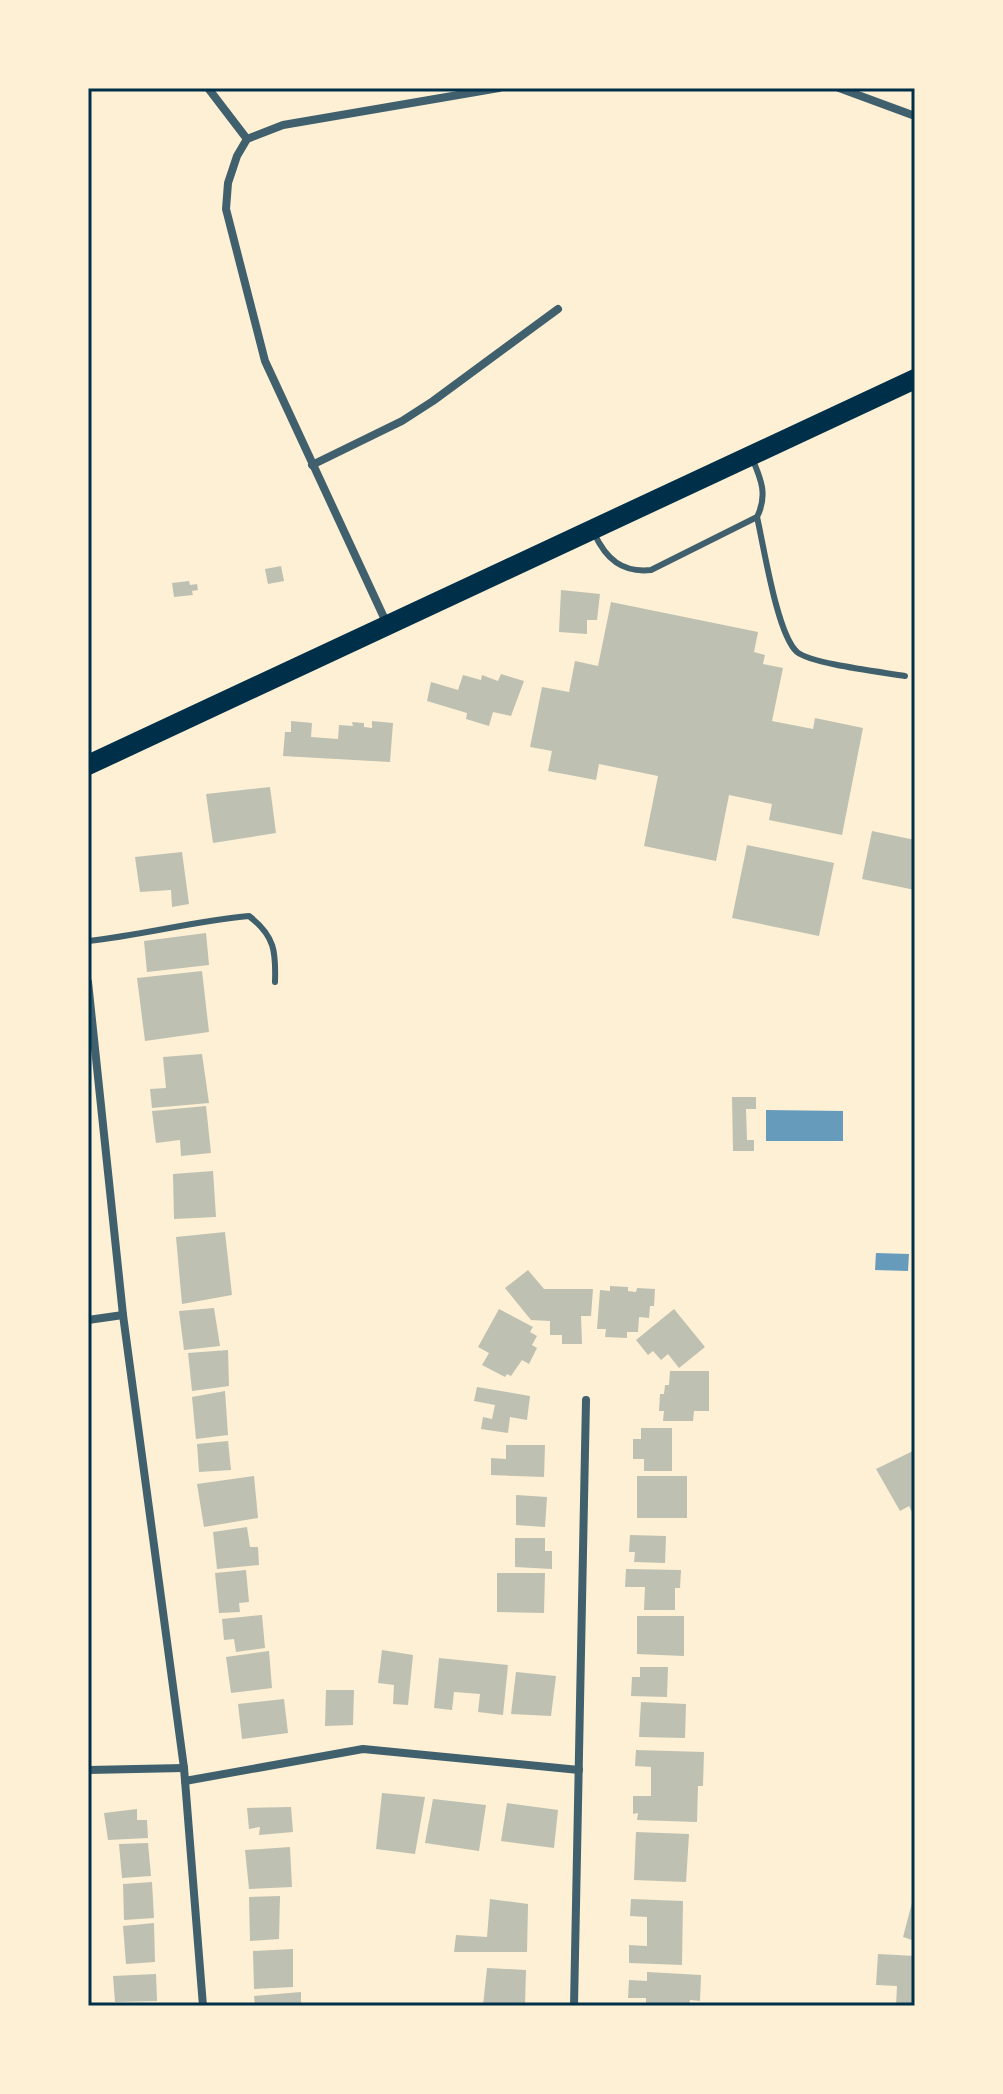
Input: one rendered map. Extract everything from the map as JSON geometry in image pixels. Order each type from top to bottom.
[{"type":"main road","points":[[88,765],[915,379]]},
{"type":"street","points":[[208,88],[247,139]]},
{"type":"street","points":[[387,624],[265,361],[226,209],[228,183],[237,156],[247,139],[283,125],[499,88]]},
{"type":"street","points":[[839,88],[915,116]]},
{"type":"street","points":[[312,465],[402,421],[558,309]]},
{"type":"street","points":[[88,982],[123,1315],[184,1768],[203,2006]]},
{"type":"street","points":[[88,1320],[123,1315]]},
{"type":"street","points":[[574,2006],[586,1400]]},
{"type":"street","points":[[185,1781],[363,1749],[579,1770]]},
{"type":"street","points":[[88,1770],[184,1768]]},
{"type":"lane","points":[[751,455],[763,485],[763,504],[757,517],[783,629],[799,653],[817,660],[905,676]]},
{"type":"lane","points":[[592,529],[605,554],[633,572],[651,570],[757,517]]},
{"type":"lane","points":[[88,941],[249,916],[261,925],[276,953],[275,982]]},
{"type":"water","points":[[766,1110],[843,1111],[843,1141],[766,1141]]},
{"type":"water","points":[[876,1253],[909,1254],[908,1271],[875,1270]]},
{"type":"building","points":[[281,566],[284,581],[268,584],[265,569]]},
{"type":"building","points":[[189,581],[190,585],[197,584],[198,590],[192,591],[193,595],[174,597],[172,583]]},
{"type":"building","points":[[561,590],[600,594],[597,620],[587,620],[587,634],[559,632]]},
{"type":"building","points":[[611,602],[758,632],[754,652],[765,655],[763,664],[783,668],[772,721],[813,729],[815,718],[863,728],[842,835],[769,820],[772,804],[729,795],[716,861],[644,846],[658,776],[599,764],[596,780],[548,771],[552,751],[530,747],[542,687],[569,692],[575,661],[598,666]]},
{"type":"building","points":[[501,674],[524,681],[511,716],[493,712],[489,726],[466,719],[467,713],[427,701],[431,682],[458,690],[463,675],[481,680],[482,675],[498,681]]},
{"type":"building","points":[[291,721],[312,723],[311,737],[338,739],[339,725],[364,723],[364,727],[372,728],[372,721],[393,723],[390,762],[283,756],[285,732],[291,732]]},
{"type":"building","points":[[270,787],[276,833],[213,843],[206,794]]},
{"type":"building","points":[[872,831],[915,840],[915,890],[862,879]]},
{"type":"building","points":[[747,845],[834,863],[819,936],[732,918]]},
{"type":"building","points":[[182,852],[189,904],[172,907],[171,890],[140,892],[135,857]]},
{"type":"building","points":[[206,933],[209,965],[147,972],[144,941]]},
{"type":"building","points":[[202,971],[209,1032],[145,1041],[137,978]]},
{"type":"building","points":[[202,1054],[209,1103],[152,1108],[150,1089],[166,1088],[163,1057]]},
{"type":"building","points":[[732,1097],[756,1097],[756,1109],[746,1109],[747,1140],[754,1140],[754,1151],[733,1151]]},
{"type":"building","points":[[206,1106],[211,1153],[181,1156],[180,1140],[156,1143],[152,1111]]},
{"type":"building","points":[[213,1171],[216,1217],[174,1219],[173,1174]]},
{"type":"building","points":[[225,1232],[232,1295],[182,1304],[176,1237]]},
{"type":"building","points":[[528,1270],[544,1289],[593,1289],[591,1316],[581,1316],[582,1344],[562,1344],[562,1335],[550,1335],[550,1321],[531,1320],[505,1288]]},
{"type":"building","points":[[610,1286],[628,1287],[628,1291],[636,1292],[637,1288],[655,1289],[654,1306],[650,1306],[649,1318],[639,1317],[638,1332],[627,1332],[627,1338],[605,1337],[606,1329],[597,1329],[600,1290],[610,1291]]},
{"type":"building","points":[[214,1308],[220,1346],[184,1350],[179,1311]]},
{"type":"building","points":[[499,1309],[533,1327],[530,1332],[537,1336],[532,1345],[537,1348],[529,1364],[522,1360],[511,1376],[507,1374],[505,1377],[482,1365],[489,1353],[478,1347]]},
{"type":"building","points":[[674,1309],[705,1347],[679,1368],[668,1354],[661,1360],[653,1351],[648,1355],[636,1340]]},
{"type":"building","points":[[228,1350],[229,1386],[192,1391],[188,1353]]},
{"type":"building","points":[[670,1371],[709,1371],[709,1411],[694,1411],[693,1421],[663,1421],[664,1411],[659,1411],[660,1394],[664,1394],[665,1385],[669,1385]]},
{"type":"building","points":[[477,1387],[530,1396],[527,1420],[510,1417],[508,1433],[481,1429],[483,1417],[492,1419],[495,1405],[474,1401]]},
{"type":"building","points":[[225,1391],[228,1435],[196,1439],[192,1397]]},
{"type":"building","points":[[641,1428],[672,1428],[672,1471],[644,1471],[644,1459],[633,1459],[633,1439],[641,1439]]},
{"type":"building","points":[[228,1441],[231,1470],[199,1472],[197,1444]]},
{"type":"building","points":[[506,1445],[545,1445],[544,1477],[491,1475],[491,1458],[506,1459]]},
{"type":"building","points":[[915,1450],[915,1510],[912,1512],[909,1506],[900,1511],[876,1469]]},
{"type":"building","points":[[254,1476],[258,1518],[204,1527],[197,1484]]},
{"type":"building","points":[[637,1476],[687,1476],[687,1518],[637,1518]]},
{"type":"building","points":[[516,1495],[547,1497],[545,1527],[516,1525]]},
{"type":"building","points":[[247,1527],[250,1547],[258,1547],[259,1565],[217,1569],[213,1532]]},
{"type":"building","points":[[630,1535],[666,1536],[665,1563],[634,1562],[635,1552],[629,1552]]},
{"type":"building","points":[[515,1538],[545,1538],[545,1551],[552,1551],[552,1569],[515,1567]]},
{"type":"building","points":[[626,1569],[681,1570],[680,1588],[675,1588],[675,1610],[644,1610],[645,1587],[625,1587]]},
{"type":"building","points":[[246,1570],[249,1602],[239,1603],[240,1612],[219,1613],[215,1573]]},
{"type":"building","points":[[497,1573],[545,1573],[544,1613],[497,1612]]},
{"type":"building","points":[[262,1615],[265,1648],[236,1652],[234,1639],[224,1640],[222,1619]]},
{"type":"building","points":[[637,1616],[684,1616],[684,1656],[637,1654]]},
{"type":"building","points":[[382,1650],[413,1655],[408,1705],[393,1704],[394,1685],[378,1683]]},
{"type":"building","points":[[269,1651],[272,1688],[231,1693],[226,1657]]},
{"type":"building","points":[[439,1658],[508,1665],[503,1715],[478,1712],[480,1694],[454,1692],[452,1710],[434,1708]]},
{"type":"building","points":[[640,1667],[668,1667],[667,1697],[631,1696],[632,1677],[640,1677]]},
{"type":"building","points":[[516,1672],[556,1676],[551,1716],[511,1714]]},
{"type":"building","points":[[326,1690],[354,1690],[353,1725],[325,1726]]},
{"type":"building","points":[[284,1699],[288,1733],[242,1739],[238,1704]]},
{"type":"building","points":[[641,1702],[686,1704],[685,1738],[639,1737]]},
{"type":"building","points":[[636,1750],[704,1752],[703,1786],[698,1786],[697,1822],[637,1820],[638,1813],[633,1814],[633,1796],[651,1796],[651,1767],[635,1766]]},
{"type":"building","points":[[382,1793],[425,1797],[415,1854],[376,1849]]},
{"type":"building","points":[[433,1799],[486,1805],[479,1851],[425,1843]]},
{"type":"building","points":[[507,1803],[558,1810],[554,1848],[501,1841]]},
{"type":"building","points":[[291,1807],[293,1832],[259,1835],[260,1827],[249,1829],[247,1808]]},
{"type":"building","points":[[137,1809],[137,1820],[147,1820],[148,1838],[108,1840],[104,1813]]},
{"type":"building","points":[[636,1832],[689,1834],[686,1882],[634,1880]]},
{"type":"building","points":[[148,1843],[151,1876],[122,1878],[119,1844]]},
{"type":"building","points":[[290,1847],[292,1887],[249,1889],[245,1850]]},
{"type":"building","points":[[152,1882],[154,1918],[124,1920],[123,1884]]},
{"type":"building","points":[[915,1895],[915,1941],[903,1937]]},
{"type":"building","points":[[280,1896],[279,1939],[250,1941],[249,1897]]},
{"type":"building","points":[[490,1899],[528,1904],[527,1952],[454,1952],[456,1935],[487,1937]]},
{"type":"building","points":[[631,1899],[683,1901],[682,1965],[629,1963],[629,1945],[647,1946],[647,1917],[630,1916]]},
{"type":"building","points":[[154,1923],[155,1962],[126,1964],[123,1926]]},
{"type":"building","points":[[293,1949],[293,1987],[254,1989],[253,1951]]},
{"type":"building","points":[[878,1954],[915,1956],[915,2006],[896,2006],[897,1986],[876,1985]]},
{"type":"building","points":[[487,1968],[526,1970],[525,2006],[483,2006]]},
{"type":"building","points":[[647,1972],[701,1975],[700,2001],[690,2000],[689,2006],[646,2006],[646,1998],[628,1998],[629,1980],[647,1981]]},
{"type":"building","points":[[156,1974],[157,2001],[115,2002],[113,1976]]},
{"type":"building","points":[[301,1992],[301,2006],[255,2006],[254,1996]]}]
